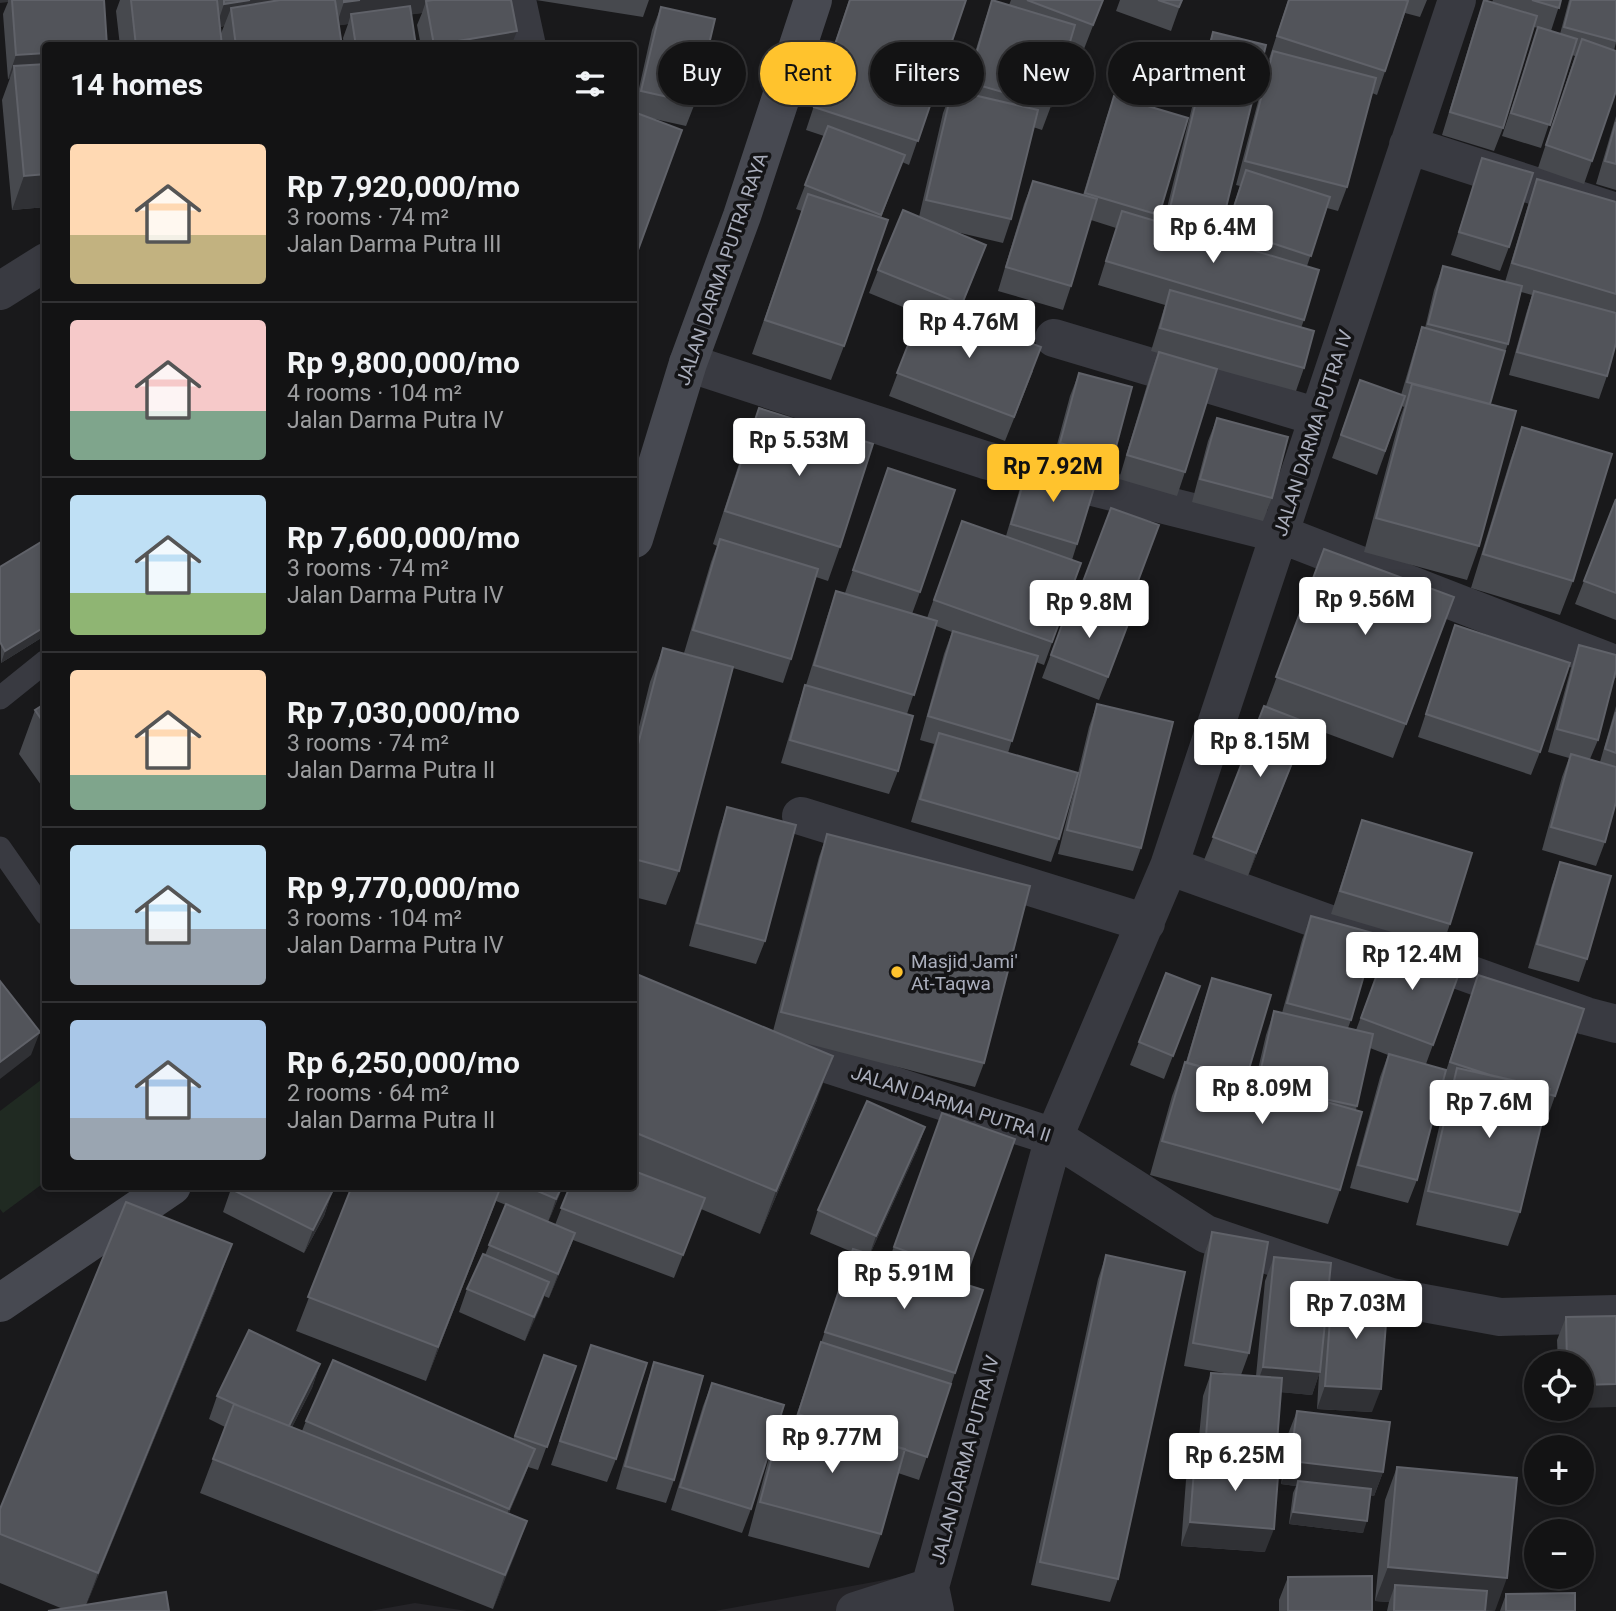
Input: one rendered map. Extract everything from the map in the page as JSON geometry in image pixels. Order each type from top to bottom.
[{"type":"street","points":[[517,0],[526,42]]},
{"type":"street","name":"JALAN DARMA PUTRA RAYA","points":[[637,529],[688,363],[742,216],[813,0]]},
{"type":"street","name":"JALAN DARMA PUTRA IV","points":[[855,1611],[933,1599],[1054,1137],[1169,866],[1457,0]]},
{"type":"street","points":[[1408,145],[1616,212]]},
{"type":"street","points":[[0,290],[42,264]]},
{"type":"street","points":[[1054,338],[1318,417]]},
{"type":"street","points":[[688,363],[985,460],[1280,534],[1607,661]]},
{"type":"street","points":[[801,816],[1146,923]]},
{"type":"street","points":[[1169,866],[1586,1016],[1616,1024]]},
{"type":"street","name":"JALAN DARMA PUTRA II","points":[[752,1040],[1054,1137],[1206,1234],[1391,1297],[1500,1317],[1616,1314]]},
{"type":"street","points":[[0,1303],[167,1190]]},
{"type":"lane","points":[[0,698],[42,664]]},
{"type":"lane","points":[[0,848],[42,908]]},
{"type":"shaded area","points":[[42,1079],[42,1184],[3,1213],[0,1209],[0,1111]]},
{"type":"shaded area","points":[[917,1574],[924,1611],[715,1611]]},
{"type":"shaded area","points":[[415,1603],[467,1611],[370,1611]]},
{"type":"building","points":[[12,0],[104,0],[107,42],[42,42],[42,53],[16,55]]},
{"type":"building","points":[[131,0],[217,0],[222,42],[136,42]]},
{"type":"building","points":[[224,0],[250,0],[224,4]]},
{"type":"building","points":[[280,0],[335,0],[341,42],[235,42],[231,8]]},
{"type":"building","points":[[511,0],[517,31],[452,42],[433,42],[426,1]]},
{"type":"building","points":[[850,0],[966,0],[952,42],[870,42],[870,105],[930,105],[918,141],[814,107],[856,105],[856,42],[836,42]]},
{"type":"building","points":[[992,0],[1075,25],[1070,42],[998,42],[998,91],[984,87],[984,42],[980,42]]},
{"type":"building","points":[[1027,0],[1103,0],[1093,25]]},
{"type":"building","points":[[1158,0],[1182,0],[1179,7]]},
{"type":"building","points":[[1289,0],[1408,1],[1385,71],[1277,36]]},
{"type":"building","points":[[1484,0],[1537,16],[1503,128],[1450,112]]},
{"type":"building","points":[[1532,0],[1561,0],[1559,8]]},
{"type":"building","points":[[1571,0],[1616,0],[1616,41],[1564,27]]},
{"type":"building","points":[[410,6],[415,42],[355,42],[351,14]]},
{"type":"building","points":[[661,7],[715,19],[710,42],[658,42],[658,95],[641,91]]},
{"type":"building","points":[[1538,27],[1577,39],[1550,125],[1511,113]]},
{"type":"building","points":[[1213,32],[1254,42],[1211,42]]},
{"type":"building","points":[[1582,39],[1616,51],[1616,91],[1592,161],[1546,145]]},
{"type":"building","points":[[1273,51],[1376,78],[1347,187],[1245,161],[1259,105],[1270,105],[1270,63]]},
{"type":"building","points":[[42,64],[42,174],[24,176],[14,66]]},
{"type":"building","points":[[984,97],[998,101],[998,105],[1016,105],[1038,110],[1011,219],[926,200],[948,105],[984,105]]},
{"type":"building","points":[[1111,105],[1144,105],[1188,118],[1159,215],[1085,193]]},
{"type":"building","points":[[1195,105],[1251,105],[1221,228],[1168,216]]},
{"type":"building","points":[[637,113],[682,130],[637,253]]},
{"type":"building","points":[[1616,122],[1616,164],[1605,161]]},
{"type":"building","points":[[828,126],[905,155],[881,215],[805,185]]},
{"type":"building","points":[[1482,158],[1533,173],[1509,247],[1459,232]]},
{"type":"building","points":[[1246,170],[1330,197],[1311,256],[1227,228]]},
{"type":"building","points":[[1537,179],[1616,202],[1616,294],[1512,263]]},
{"type":"building","points":[[1033,181],[1097,199],[1071,286],[1006,267]]},
{"type":"building","points":[[808,194],[888,220],[844,346],[765,320]]},
{"type":"building","points":[[903,210],[986,245],[962,304],[878,270]]},
{"type":"building","points":[[1122,211],[1319,270],[1304,320],[1106,261]]},
{"type":"building","points":[[1443,266],[1522,286],[1508,344],[1428,324]]},
{"type":"building","points":[[1170,290],[1314,331],[1304,368],[1160,328]]},
{"type":"building","points":[[1534,291],[1616,313],[1616,343],[1607,376],[1517,352]]},
{"type":"building","points":[[925,302],[1041,347],[1014,417],[897,373]]},
{"type":"building","points":[[1422,327],[1505,351],[1490,404],[1407,382]]},
{"type":"building","points":[[1159,352],[1217,369],[1185,472],[1127,455]]},
{"type":"building","points":[[1079,373],[1132,387],[1113,458],[1060,443]]},
{"type":"building","points":[[1360,380],[1405,396],[1385,451],[1341,435]]},
{"type":"building","points":[[1412,384],[1516,411],[1479,546],[1376,518]]},
{"type":"building","points":[[759,408],[873,444],[840,547],[725,511]]},
{"type":"building","points":[[1217,418],[1288,437],[1272,498],[1200,479]]},
{"type":"building","points":[[1522,427],[1612,454],[1573,581],[1483,554]]},
{"type":"building","points":[[1029,464],[1095,485],[1077,544],[1011,524]]},
{"type":"building","points":[[888,468],[955,490],[920,592],[853,570]]},
{"type":"building","points":[[1616,499],[1616,593],[1584,581]]},
{"type":"building","points":[[1111,508],[1159,525],[1126,613],[1078,595]]},
{"type":"building","points":[[962,521],[1081,563],[1052,642],[934,600]]},
{"type":"building","points":[[720,539],[818,569],[791,659],[693,630]]},
{"type":"building","points":[[42,541],[42,628],[5,651],[0,642],[0,567]]},
{"type":"building","points":[[1324,549],[1454,597],[1406,724],[1276,677]]},
{"type":"building","points":[[836,591],[937,621],[914,695],[814,665]]},
{"type":"building","points":[[1070,603],[1128,624],[1108,677],[1051,655]]},
{"type":"building","points":[[1455,625],[1570,663],[1540,752],[1426,714]]},
{"type":"building","points":[[953,631],[1038,656],[1012,741],[928,716]]},
{"type":"building","points":[[1579,645],[1616,655],[1616,670],[1598,740],[1557,729]]},
{"type":"building","points":[[663,648],[733,667],[679,871],[637,860],[637,748]]},
{"type":"building","points":[[805,685],[913,716],[898,771],[790,740]]},
{"type":"building","points":[[1097,704],[1173,722],[1141,848],[1067,830]]},
{"type":"building","points":[[42,706],[42,720],[35,710]]},
{"type":"building","points":[[1264,706],[1308,723],[1256,853],[1213,837]]},
{"type":"building","points":[[1616,712],[1616,753],[1605,749]]},
{"type":"building","points":[[939,733],[1078,773],[1059,839],[920,799]]},
{"type":"building","points":[[1571,754],[1616,767],[1616,802],[1605,842],[1551,827]]},
{"type":"building","points":[[727,807],[796,825],[765,941],[697,923]]},
{"type":"building","points":[[1362,820],[1472,853],[1450,924],[1340,891]]},
{"type":"building","name":"Masjid Jami' At-Taqwa","points":[[827,834],[1030,886],[984,1063],[781,1012]]},
{"type":"building","points":[[1560,862],[1611,876],[1587,959],[1537,944]]},
{"type":"building","points":[[1311,916],[1376,934],[1351,1020],[1287,1003]]},
{"type":"building","points":[[1390,939],[1462,965],[1433,1045],[1361,1018]]},
{"type":"building","points":[[1166,973],[1200,986],[1173,1056],[1139,1042]]},
{"type":"building","points":[[637,974],[833,1056],[776,1191],[637,1133]]},
{"type":"building","points":[[1478,975],[1584,1009],[1555,1096],[1548,1094],[1550,1089],[1490,1075],[1450,1062]]},
{"type":"building","points":[[1212,978],[1271,995],[1246,1079],[1187,1063]]},
{"type":"building","points":[[0,981],[40,1032],[0,1062]]},
{"type":"building","points":[[1274,1011],[1373,1034],[1357,1106],[1258,1082]]},
{"type":"building","points":[[1389,1054],[1446,1070],[1417,1180],[1358,1165]]},
{"type":"building","points":[[1185,1062],[1362,1112],[1340,1190],[1162,1141]]},
{"type":"building","points":[[1457,1068],[1550,1089],[1520,1212],[1428,1191]]},
{"type":"building","points":[[867,1101],[925,1127],[876,1236],[818,1210]]},
{"type":"building","points":[[942,1113],[1015,1139],[967,1273],[894,1247]]},
{"type":"building","points":[[637,1172],[705,1198],[683,1255],[561,1208],[568,1190],[637,1190]]},
{"type":"building","points":[[233,1190],[332,1192],[313,1230]]},
{"type":"building","points":[[350,1190],[499,1190],[438,1347],[308,1297]]},
{"type":"building","points":[[535,1190],[560,1190],[556,1199]]},
{"type":"building","points":[[126,1202],[232,1244],[98,1573],[0,1534],[0,1509]]},
{"type":"building","points":[[506,1204],[575,1233],[558,1274],[489,1245]]},
{"type":"building","points":[[1212,1232],[1268,1242],[1249,1353],[1193,1343]]},
{"type":"building","points":[[853,1249],[983,1290],[955,1373],[825,1332]]},
{"type":"building","points":[[483,1254],[549,1282],[534,1317],[467,1289]]},
{"type":"building","points":[[1106,1255],[1185,1272],[1118,1579],[1040,1562]]},
{"type":"building","points":[[1274,1257],[1331,1263],[1320,1372],[1263,1367]]},
{"type":"building","points":[[1332,1293],[1388,1297],[1381,1389],[1325,1386]]},
{"type":"building","points":[[1616,1316],[1616,1384],[1594,1385],[1594,1351],[1567,1351],[1566,1317]]},
{"type":"building","points":[[249,1330],[320,1364],[289,1426],[217,1396]]},
{"type":"building","points":[[821,1342],[951,1384],[927,1457],[798,1414]]},
{"type":"building","points":[[591,1345],[647,1363],[616,1459],[560,1441]]},
{"type":"building","points":[[544,1355],[576,1366],[547,1447],[515,1436]]},
{"type":"building","points":[[333,1360],[535,1449],[509,1509],[306,1421]]},
{"type":"building","points":[[654,1362],[703,1376],[674,1480],[625,1466]]},
{"type":"building","points":[[1211,1373],[1282,1378],[1277,1442],[1206,1436]]},
{"type":"building","points":[[712,1383],[784,1405],[751,1509],[680,1487]]},
{"type":"building","points":[[234,1404],[527,1521],[505,1575],[213,1459]]},
{"type":"building","points":[[1297,1411],[1390,1422],[1383,1472],[1290,1461]]},
{"type":"building","points":[[783,1416],[905,1449],[881,1534],[760,1502]]},
{"type":"building","points":[[1195,1457],[1279,1463],[1274,1529],[1190,1522]]},
{"type":"building","points":[[1397,1467],[1517,1478],[1507,1578],[1388,1567]]},
{"type":"building","points":[[1298,1481],[1371,1489],[1367,1521],[1293,1512]]},
{"type":"building","points":[[1372,1576],[1372,1611],[1288,1611],[1288,1577]]},
{"type":"building","points":[[1395,1585],[1487,1591],[1485,1611],[1394,1611]]},
{"type":"building","points":[[166,1592],[169,1611],[48,1611]]},
{"type":"building","points":[[1575,1593],[1575,1611],[1506,1611],[1506,1594]]},
{"type":"place","name":"Masjid Jami' At-Taqwa","points":[[897,972]]}]
